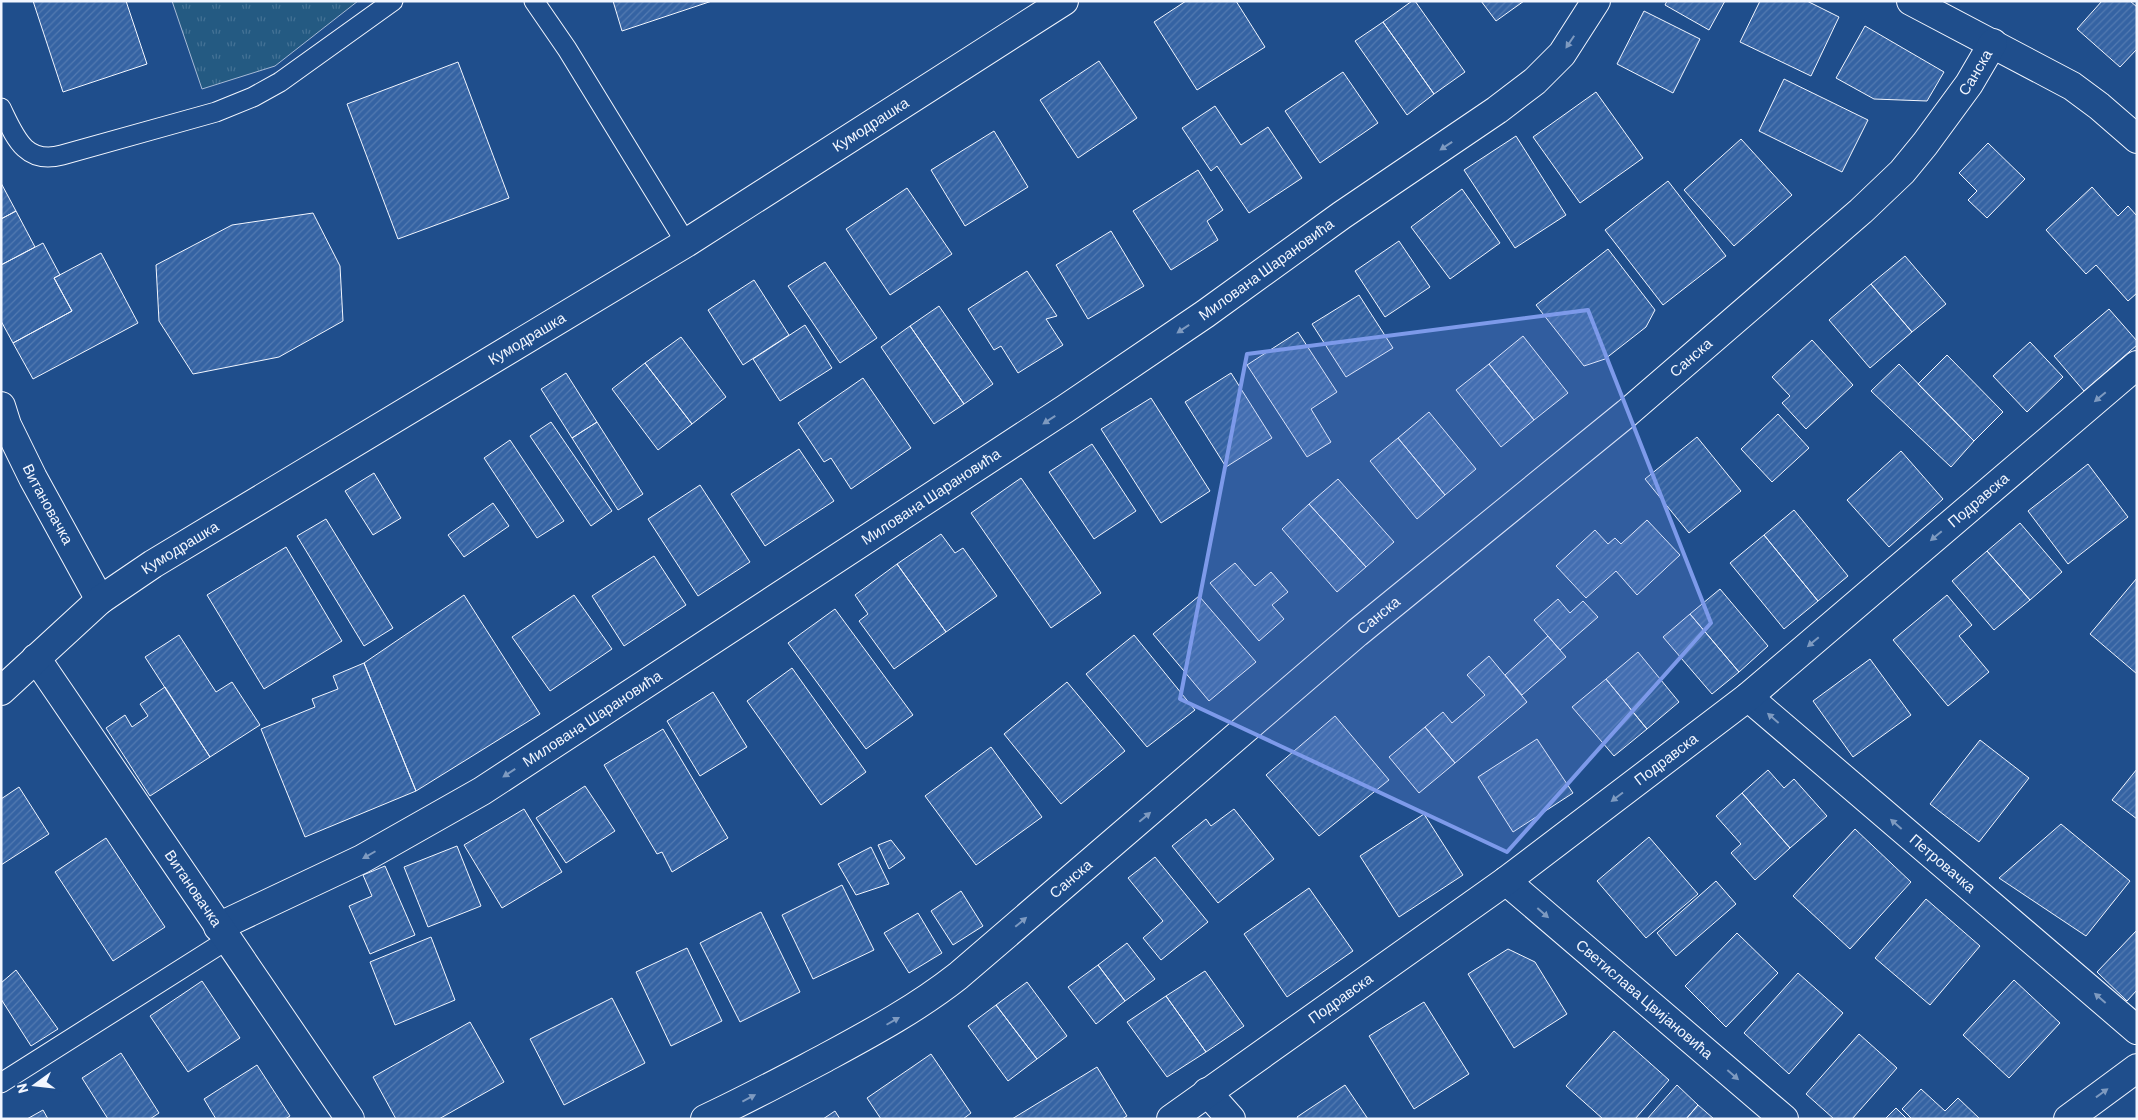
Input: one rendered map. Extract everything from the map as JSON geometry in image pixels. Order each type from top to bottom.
[{"type":"street","name":"Кумодрашка","points":[[1,691],[100,600],[153,564],[686,243],[1064,1]]},
{"type":"street","name":"Милована Шарановића","points":[[223,934],[362,859],[482,791],[1065,409],[1205,314],[1520,92],[1562,54],[1596,1]]},
{"type":"street","points":[[1924,4],[2072,86],[2099,106],[2137,139]]},
{"type":"street","name":"Санска","points":[[706,1119],[740,1103],[893,1021],[930,998],[958,976],[1358,633],[1627,414],[1861,211],[1902,172],[1925,144],[1969,84],[1993,43]]},
{"type":"street","name":"Подравска","points":[[1171,1119],[1206,1092],[1506,881],[1748,697],[2137,365]]},
{"type":"street","name":"Витановачка","points":[[3,420],[100,600]]},
{"type":"street","name":"Витановачка","points":[[36,658],[350,1119]]},
{"type":"street","name":"Петровачка","points":[[1748,697],[2137,1030]]},
{"type":"street","name":"Светислава Цвијановића","points":[[1506,881],[1784,1119]]},
{"type":"street","points":[[2068,1119],[2137,1068]]},
{"type":"street","points":[[1206,1092],[1231,1119]]},
{"type":"lane","points":[[1,108],[21,146],[36,156],[45,158],[62,155],[216,112],[254,97],[280,82],[393,1]]},
{"type":"lane","points":[[534,1],[567,49],[686,243]]},
{"type":"lane","points":[[1,1083],[223,934]]},
{"type":"highlighted area","points":[[1588,310],[1711,623],[1507,852],[1180,699],[1247,354]]},
{"type":"green space","points":[[172,1],[358,1],[275,66],[202,89]]},
{"type":"building","points":[[33,1],[126,1],[147,64],[63,92]]},
{"type":"building","points":[[613,1],[712,1],[622,31]]},
{"type":"building","points":[[1186,1],[1236,1],[1265,47],[1197,90],[1154,22]]},
{"type":"building","points":[[1412,1],[1415,1],[1465,72],[1434,94],[1383,22]]},
{"type":"building","points":[[1481,1],[1524,1],[1496,21]]},
{"type":"building","points":[[1667,1],[1725,1],[1709,30],[1665,5]]},
{"type":"building","points":[[1760,1],[1807,1],[1839,17],[1811,76],[1740,42]]},
{"type":"building","points":[[2102,1],[2130,1],[2137,7],[2137,49],[2120,67],[2077,29]]},
{"type":"building","points":[[1644,11],[1700,39],[1673,93],[1617,64]]},
{"type":"building","points":[[1383,22],[1434,94],[1407,115],[1355,41]]},
{"type":"building","points":[[1865,26],[1944,72],[1927,101],[1874,99],[1836,78]]},
{"type":"building","points":[[1099,61],[1137,118],[1078,158],[1040,100]]},
{"type":"building","points":[[458,62],[509,198],[398,239],[347,104]]},
{"type":"building","points":[[1343,72],[1378,123],[1320,163],[1285,111]]},
{"type":"building","points":[[1784,79],[1868,120],[1842,172],[1759,131]]},
{"type":"building","points":[[1596,92],[1643,158],[1580,203],[1533,137]]},
{"type":"building","points":[[1215,106],[1241,145],[1268,127],[1302,178],[1249,213],[1217,166],[1211,171],[1182,128]]},
{"type":"building","points":[[994,131],[1028,187],[965,226],[931,170]]},
{"type":"building","points":[[1516,136],[1566,215],[1515,248],[1464,170]]},
{"type":"building","points":[[1741,139],[1792,195],[1734,246],[1684,190]]},
{"type":"building","points":[[1988,143],[2025,179],[1987,218],[1968,200],[1977,191],[1959,173]]},
{"type":"building","points":[[1198,170],[1223,210],[1207,221],[1218,240],[1171,270],[1133,211]]},
{"type":"building","points":[[1668,181],[1726,256],[1663,305],[1605,230]]},
{"type":"building","points":[[1,183],[16,211],[1,219]]},
{"type":"building","points":[[2092,187],[2118,216],[2128,206],[2137,216],[2137,293],[2128,301],[2096,265],[2086,274],[2046,230]]},
{"type":"building","points":[[907,188],[952,254],[890,295],[846,229]]},
{"type":"building","points":[[1462,189],[1500,243],[1450,279],[1411,227]]},
{"type":"building","points":[[16,211],[35,247],[1,265],[1,219]]},
{"type":"building","points":[[313,213],[340,266],[343,321],[279,357],[193,374],[159,321],[156,265],[232,225]]},
{"type":"building","points":[[1111,231],[1144,286],[1088,319],[1056,265]]},
{"type":"building","points":[[1399,241],[1430,287],[1385,317],[1355,271]]},
{"type":"building","points":[[43,243],[60,275],[54,278],[72,311],[13,343],[1,321],[1,265]]},
{"type":"building","points":[[1608,249],[1655,310],[1646,327],[1605,359],[1584,366],[1536,305]]},
{"type":"building","points":[[101,253],[138,323],[33,379],[13,343],[72,311],[54,278]]},
{"type":"building","points":[[1905,256],[1946,304],[1912,332],[1871,284]]},
{"type":"building","points":[[825,262],[877,338],[840,363],[788,286]]},
{"type":"building","points":[[1027,271],[1057,316],[1046,319],[1063,345],[1018,373],[1001,346],[994,350],[968,309]]},
{"type":"building","points":[[754,280],[789,335],[743,365],[708,310]]},
{"type":"building","points":[[1871,284],[1912,332],[1870,368],[1829,320]]},
{"type":"building","points":[[1359,295],[1393,348],[1346,377],[1312,324]]},
{"type":"building","points":[[939,306],[993,384],[964,404],[910,326]]},
{"type":"building","points":[[2109,309],[2137,341],[2137,345],[2084,391],[2054,356]]},
{"type":"building","points":[[805,325],[832,368],[780,401],[753,359]]},
{"type":"building","points":[[910,326],[964,404],[934,424],[881,347]]},
{"type":"building","points":[[1298,332],[1337,392],[1311,409],[1331,442],[1307,457],[1247,365]]},
{"type":"building","points":[[1523,336],[1568,393],[1534,420],[1489,364]]},
{"type":"building","points":[[681,337],[726,397],[692,424],[645,363]]},
{"type":"building","points":[[1812,340],[1853,385],[1806,429],[1782,403],[1790,396],[1772,377]]},
{"type":"building","points":[[2030,342],[2063,377],[2027,412],[1993,376]]},
{"type":"building","points":[[1947,355],[2003,412],[1974,441],[1918,384]]},
{"type":"building","points":[[645,363],[692,424],[658,450],[612,389]]},
{"type":"building","points":[[1489,364],[1534,420],[1501,447],[1456,390]]},
{"type":"building","points":[[1899,364],[1974,441],[1951,467],[1871,391]]},
{"type":"building","points":[[566,373],[597,422],[572,438],[541,389]]},
{"type":"building","points":[[1231,373],[1272,438],[1226,467],[1185,402]]},
{"type":"building","points":[[863,378],[911,448],[851,489],[831,458],[824,462],[798,423]]},
{"type":"building","points":[[1151,398],[1210,491],[1161,523],[1101,429]]},
{"type":"building","points":[[1429,412],[1476,469],[1445,495],[1398,438]]},
{"type":"building","points":[[1778,414],[1809,448],[1772,482],[1741,449]]},
{"type":"building","points":[[551,422],[612,511],[591,526],[530,436]]},
{"type":"building","points":[[597,422],[643,494],[618,510],[572,438]]},
{"type":"building","points":[[1697,437],[1741,491],[1689,533],[1645,479]]},
{"type":"building","points":[[1398,438],[1445,495],[1417,519],[1370,461]]},
{"type":"building","points":[[510,440],[564,521],[537,538],[484,458]]},
{"type":"building","points":[[1092,444],[1136,511],[1094,539],[1049,472]]},
{"type":"building","points":[[799,449],[834,501],[765,546],[731,494]]},
{"type":"building","points":[[1901,451],[1943,499],[1889,547],[1847,500]]},
{"type":"building","points":[[2088,464],[2128,517],[2068,564],[2028,511]]},
{"type":"building","points":[[374,473],[401,518],[373,535],[345,491]]},
{"type":"building","points":[[1021,478],[1101,593],[1051,628],[971,513]]},
{"type":"building","points":[[1338,479],[1394,542],[1366,567],[1309,504]]},
{"type":"building","points":[[700,485],[750,562],[698,596],[648,519]]},
{"type":"building","points":[[493,503],[509,526],[464,557],[448,535]]},
{"type":"building","points":[[1309,504],[1366,567],[1337,592],[1282,529]]},
{"type":"building","points":[[1794,510],[1848,576],[1818,601],[1764,535]]},
{"type":"building","points":[[326,519],[393,628],[364,646],[297,536]]},
{"type":"building","points":[[1647,520],[1680,555],[1637,595],[1616,571],[1586,598],[1556,566],[1595,530],[1608,544],[1615,538],[1621,544]]},
{"type":"building","points":[[2020,523],[2062,572],[2030,600],[1987,551]]},
{"type":"building","points":[[941,534],[955,553],[963,548],[997,596],[946,632],[897,564]]},
{"type":"building","points":[[1764,535],[1818,601],[1784,629],[1730,563]]},
{"type":"building","points":[[286,547],[342,641],[264,689],[207,595]]},
{"type":"building","points":[[1987,551],[2030,600],[1994,630],[1952,581]]},
{"type":"building","points":[[654,556],[686,605],[624,646],[592,596]]},
{"type":"building","points":[[1235,563],[1255,586],[1271,572],[1288,592],[1272,605],[1284,619],[1259,641],[1210,583]]},
{"type":"building","points":[[897,564],[946,632],[894,669],[859,621],[868,614],[855,595]]},
{"type":"building","points":[[2137,578],[2137,674],[2090,634]]},
{"type":"building","points":[[1720,589],[1768,646],[1739,672],[1690,614]]},
{"type":"building","points":[[464,595],[540,714],[416,791],[364,663]]},
{"type":"building","points":[[574,595],[612,649],[550,691],[512,637]]},
{"type":"building","points":[[1947,595],[1972,625],[1959,636],[1989,672],[1948,706],[1893,640]]},
{"type":"building","points":[[1199,596],[1256,662],[1209,701],[1153,634]]},
{"type":"building","points":[[1558,599],[1570,613],[1583,601],[1598,617],[1560,650],[1534,620]]},
{"type":"building","points":[[835,609],[913,715],[866,749],[788,643]]},
{"type":"building","points":[[1690,614],[1739,672],[1712,694],[1663,637]]},
{"type":"building","points":[[179,635],[216,692],[232,682],[260,725],[210,757],[145,657]]},
{"type":"building","points":[[1134,635],[1195,710],[1147,747],[1086,674]]},
{"type":"building","points":[[1548,636],[1566,657],[1522,695],[1505,675]]},
{"type":"building","points":[[1638,652],[1679,702],[1647,729],[1606,679]]},
{"type":"building","points":[[1489,656],[1527,702],[1455,763],[1425,727],[1443,712],[1452,723],[1485,695],[1467,675]]},
{"type":"building","points":[[1870,659],[1911,715],[1853,757],[1813,701]]},
{"type":"building","points":[[364,663],[416,791],[305,837],[261,729],[315,707],[312,699],[338,689],[333,676]]},
{"type":"building","points":[[792,668],[866,772],[821,805],[747,701]]},
{"type":"building","points":[[1606,679],[1647,729],[1614,756],[1572,707]]},
{"type":"building","points":[[1067,682],[1125,751],[1061,804],[1004,734]]},
{"type":"building","points":[[165,687],[210,757],[150,796],[106,728],[125,715],[132,727],[148,716],[140,704]]},
{"type":"building","points":[[713,692],[747,747],[700,776],[667,721]]},
{"type":"building","points":[[1335,716],[1389,780],[1319,836],[1266,775]]},
{"type":"building","points":[[1425,727],[1455,763],[1419,793],[1389,757]]},
{"type":"building","points":[[663,729],[728,838],[672,872],[662,852],[657,854],[604,765]]},
{"type":"building","points":[[1537,739],[1573,793],[1513,832],[1478,777]]},
{"type":"building","points":[[1980,740],[2029,778],[1979,842],[1930,804]]},
{"type":"building","points":[[991,747],[1042,817],[976,865],[925,796]]},
{"type":"building","points":[[2137,769],[2137,819],[2112,800]]},
{"type":"building","points":[[1768,770],[1784,788],[1794,779],[1827,816],[1790,848],[1742,793]]},
{"type":"building","points":[[585,786],[615,831],[566,863],[536,818]]},
{"type":"building","points":[[19,787],[49,834],[1,865],[1,799]]},
{"type":"building","points":[[1742,793],[1790,848],[1755,880],[1731,853],[1741,844],[1716,816]]},
{"type":"building","points":[[524,809],[562,872],[502,908],[464,845]]},
{"type":"building","points":[[1234,809],[1274,859],[1218,903],[1172,846],[1206,819],[1211,826]]},
{"type":"building","points":[[1424,814],[1463,875],[1399,917],[1360,856]]},
{"type":"building","points":[[2061,824],[2130,881],[2086,936],[1999,878]]},
{"type":"building","points":[[1855,829],[1911,882],[1850,949],[1793,896]]},
{"type":"building","points":[[1649,837],[1698,894],[1646,938],[1597,881]]},
{"type":"building","points":[[106,838],[165,927],[113,961],[55,872]]},
{"type":"building","points":[[891,840],[905,858],[889,869],[878,845]]},
{"type":"building","points":[[457,846],[481,906],[428,927],[404,867]]},
{"type":"building","points":[[871,847],[889,884],[856,895],[838,864]]},
{"type":"building","points":[[1155,857],[1208,922],[1161,960],[1143,938],[1163,921],[1128,878]]},
{"type":"building","points":[[385,866],[415,935],[370,954],[349,906],[372,896],[363,875]]},
{"type":"building","points":[[1716,881],[1736,904],[1676,956],[1657,933]]},
{"type":"building","points":[[842,885],[874,950],[813,979],[782,915]]},
{"type":"building","points":[[1309,888],[1353,951],[1287,997],[1244,934]]},
{"type":"building","points":[[961,891],[983,926],[953,945],[931,911]]},
{"type":"building","points":[[1926,899],[1980,946],[1930,1005],[1875,958]]},
{"type":"building","points":[[761,912],[800,992],[740,1022],[700,943]]},
{"type":"building","points":[[918,913],[942,953],[909,973],[884,933]]},
{"type":"building","points":[[2137,930],[2137,990],[2127,1001],[2097,972]]},
{"type":"building","points":[[1737,933],[1778,973],[1726,1027],[1685,986]]},
{"type":"building","points":[[431,937],[455,1000],[395,1025],[370,962]]},
{"type":"building","points":[[1127,943],[1155,979],[1125,1001],[1098,965]]},
{"type":"building","points":[[687,948],[722,1021],[671,1046],[636,972]]},
{"type":"building","points":[[1508,949],[1535,962],[1567,1014],[1514,1048],[1468,974]]},
{"type":"building","points":[[1098,965],[1125,1001],[1096,1024],[1068,987]]},
{"type":"building","points":[[16,970],[58,1029],[31,1046],[1,999],[1,983]]},
{"type":"building","points":[[1205,971],[1244,1026],[1206,1052],[1166,996]]},
{"type":"building","points":[[1798,973],[1843,1013],[1789,1074],[1744,1033]]},
{"type":"building","points":[[2014,980],[2060,1023],[2009,1078],[1963,1035]]},
{"type":"building","points":[[202,981],[240,1038],[188,1072],[150,1016]]},
{"type":"building","points":[[1027,982],[1067,1036],[1037,1059],[996,1005]]},
{"type":"building","points":[[1166,996],[1206,1052],[1167,1077],[1127,1022]]},
{"type":"building","points":[[612,998],[645,1063],[564,1105],[530,1039]]},
{"type":"building","points":[[1424,1002],[1469,1074],[1414,1109],[1369,1036]]},
{"type":"building","points":[[996,1005],[1037,1059],[1008,1081],[968,1026]]},
{"type":"building","points":[[470,1022],[504,1082],[439,1119],[396,1119],[373,1077]]},
{"type":"building","points":[[1614,1031],[1669,1080],[1635,1119],[1603,1119],[1566,1086]]},
{"type":"building","points":[[1859,1034],[1897,1068],[1852,1119],[1834,1119],[1806,1094]]},
{"type":"building","points":[[121,1053],[159,1113],[150,1119],[108,1119],[82,1078]]},
{"type":"building","points":[[931,1054],[971,1113],[963,1119],[881,1119],[867,1098]]},
{"type":"building","points":[[257,1065],[290,1116],[285,1119],[216,1119],[204,1099]]},
{"type":"building","points":[[1097,1067],[1127,1116],[1122,1119],[1012,1119]]},
{"type":"building","points":[[1345,1085],[1368,1119],[1298,1119],[1297,1117]]},
{"type":"building","points":[[1677,1085],[1698,1105],[1686,1119],[1647,1119]]},
{"type":"building","points":[[1921,1089],[1945,1111],[1958,1098],[1980,1119],[1912,1119],[1902,1109]]},
{"type":"building","points":[[1698,1105],[1714,1119],[1686,1119]]},
{"type":"building","points":[[1896,1108],[1907,1119],[1885,1119]]},
{"type":"building","points":[[43,1110],[48,1119],[27,1119]]},
{"type":"building","points":[[835,1111],[840,1119],[823,1119]]}]
